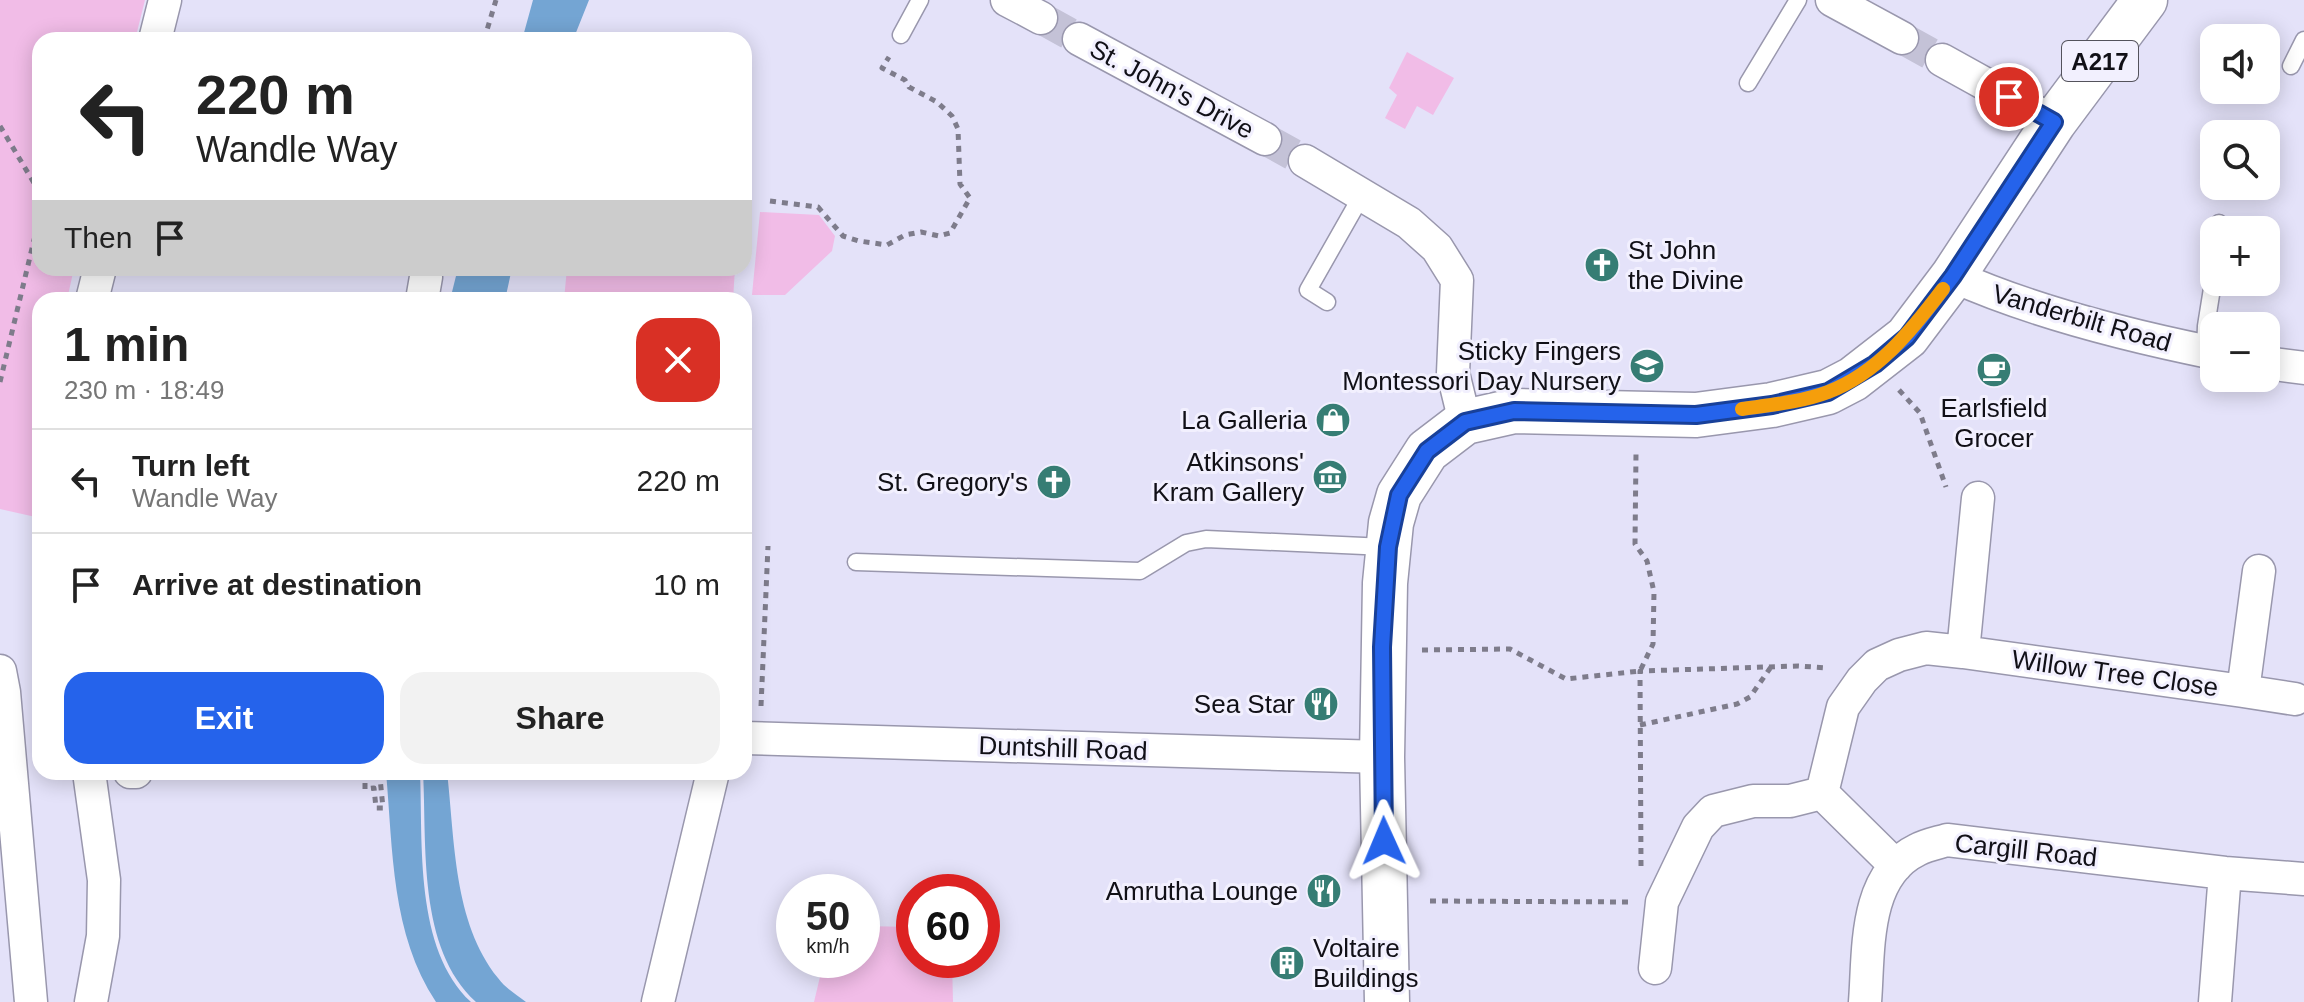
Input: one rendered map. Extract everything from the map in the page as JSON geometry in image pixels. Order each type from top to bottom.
[{"type":"main road","name":"A217","points":[[1387,1002],[1382,647],[1388,547],[1399,495],[1427,451],[1465,422],[1514,411],[1696,415],[1772,405],[1828,392],[1875,364],[1907,337],[1953,276],[2054,122],[2145,0]]},
{"type":"street","points":[[157,32],[165,0]]},
{"type":"street","points":[[1007,0],[1041,18]]},
{"type":"street","points":[[1832,0],[1902,38]]},
{"type":"street","name":"St. John's Drive","points":[[1079,39],[1265,139]]},
{"type":"street","points":[[1942,60],[2054,122]]},
{"type":"street","points":[[1305,161],[1418,231],[1437,248],[1457,280],[1453,373],[1465,422]]},
{"type":"street","name":"Vanderbilt Road","points":[[1953,276],[2005,297],[2157,341],[2200,350]]},
{"type":"street","points":[[2280,365],[2304,368]]},
{"type":"street","points":[[1963,652],[1978,498]]},
{"type":"street","name":"Willow Tree Close","points":[[1822,793],[1843,707],[1862,680],[1877,665],[1926,648],[2243,691],[2259,571]]},
{"type":"street","points":[[0,671],[31,1002]]},
{"type":"street","points":[[2243,691],[2299,703]]},
{"type":"street","name":"Duntshill Road","points":[[752,739],[1382,757]]},
{"type":"street","points":[[90,780],[104,880],[103,936],[91,1002]]},
{"type":"street","points":[[658,1002],[711,780]]},
{"type":"street","points":[[1655,968],[1662,902],[1698,827],[1713,811],[1753,801],[1790,801],[1822,793],[1896,866]]},
{"type":"street","name":"Cargill Road","points":[[1865,1002],[1873,910],[1881,887],[1896,866],[1915,850],[1947,840],[2225,873],[2304,879]]},
{"type":"street","points":[[2215,1002],[2225,873]]},
{"type":"lane","points":[[901,35],[920,0]]},
{"type":"lane","points":[[1748,83],[1798,0]]},
{"type":"lane","points":[[2291,66],[2304,40]]},
{"type":"lane","points":[[1327,302],[1308,290],[1362,195]]},
{"type":"lane","points":[[856,562],[1140,571],[1186,543],[1206,539],[1388,547]]},
{"type":"path","points":[[486,32],[496,0]]},
{"type":"path","points":[[770,201],[818,207],[843,236],[859,241],[887,245],[905,235],[921,232],[939,236],[950,233],[970,198],[960,184],[958,129],[952,116],[937,102],[882,68],[901,35]]},
{"type":"path","points":[[0,126],[32,180]]},
{"type":"path","points":[[0,382],[32,248]]},
{"type":"path","points":[[1875,364],[1920,413],[1942,480],[1974,542]]},
{"type":"path","points":[[1630,413],[1638,464],[1635,544],[1647,561],[1654,592],[1653,644],[1640,671],[1641,884],[1662,902]]},
{"type":"path","points":[[752,728],[768,546]]},
{"type":"path","points":[[1382,647],[1444,651],[1510,649],[1566,679],[1640,671],[1771,666],[1842,670],[1862,680]]},
{"type":"path","points":[[1640,725],[1737,704],[1750,697],[1771,666]]},
{"type":"path","points":[[365,780],[365,789],[374,788],[376,808],[383,808],[382,780]]},
{"type":"path","points":[[1430,901],[1662,902]]},
{"type":"shaded area","points":[[0,0],[145,0],[137,32],[32,32],[32,276],[72,276],[69,292],[32,292],[32,516],[0,509]]},
{"type":"shaded area","points":[[1407,52],[1454,78],[1433,115],[1417,106],[1405,129],[1385,118],[1397,95],[1389,88]]},
{"type":"shaded area","points":[[760,212],[819,215],[835,236],[832,251],[785,295],[752,295]]},
{"type":"shaded area","points":[[566,276],[734,276],[734,292],[565,292]]},
{"type":"shaded area","points":[[880,926],[896,927],[896,978],[952,978],[953,1002],[814,1002],[820,978],[880,978]]},
{"type":"water","points":[[533,0],[589,0],[576,32],[524,32]]},
{"type":"water","points":[[456,276],[510,276],[507,292],[452,292]]},
{"type":"water","points":[[387,780],[420,780],[422,862],[431,925],[439,954],[453,980],[471,1002],[436,1002],[421,976],[402,920],[393,861]]},
{"type":"water","points":[[423,780],[448,780],[459,880],[472,932],[498,978],[526,1002],[476,1002],[457,980],[443,954],[434,925],[426,863]]},
{"type":"tunnel","points":[[1041,18],[1079,39]]},
{"type":"tunnel","points":[[1902,38],[1942,60]]},
{"type":"tunnel","points":[[1265,139],[1305,161]]},
{"type":"slow traffic","points":[[1742,409],[1828,392],[1853,379],[1907,337],[1943,289]]},
{"type":"place","name":"St John the Divine","points":[[1602,265]]},
{"type":"place","name":"Sticky Fingers Montessori Day Nursery","points":[[1647,366]]},
{"type":"place","name":"Earlsfield Grocer","points":[[1994,370]]},
{"type":"place","name":"La Galleria","points":[[1333,420]]},
{"type":"place","name":"Atkinsons' Kram Gallery","points":[[1330,477]]},
{"type":"place","name":"St. Gregory's","points":[[1054,482]]},
{"type":"place","name":"Sea Star","points":[[1321,704]]},
{"type":"place","name":"Amrutha Lounge","points":[[1324,891]]},
{"type":"place","name":"Voltaire Buildings","points":[[1287,963]]},
{"type":"route","points":[[1384,841],[1382,647],[1388,547],[1399,495],[1427,451],[1465,422],[1514,411],[1696,415],[1772,405],[1828,392],[1853,379],[1907,337],[1953,276],[2054,122],[2009,97]]}]
